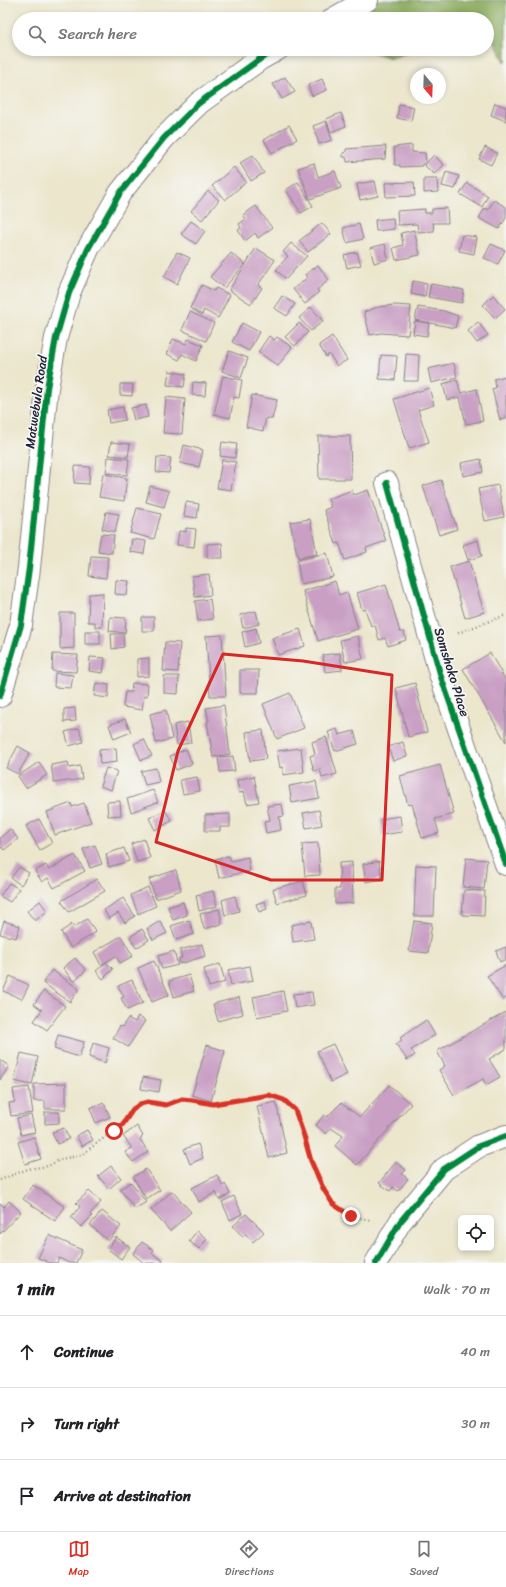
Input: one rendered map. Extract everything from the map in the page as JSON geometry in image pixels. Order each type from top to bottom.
[{"type":"street","points":[[346,12],[368,0]]},
{"type":"street","name":"Matwebula Road","points":[[0,696],[21,625],[29,568],[47,388],[56,338],[69,293],[88,249],[120,193],[164,138],[199,103],[265,56]]},
{"type":"street","name":"Somshoko Place","points":[[387,483],[441,677],[506,864]]},
{"type":"street","points":[[376,1263],[400,1222],[444,1169],[479,1146],[506,1136]]},
{"type":"path","points":[[431,643],[506,615]]},
{"type":"path","points":[[0,1180],[28,1169],[48,1166],[62,1159],[80,1155],[123,1124],[133,1109],[140,1104],[148,1102],[166,1105],[182,1099],[213,1104],[269,1095],[284,1100],[295,1110],[311,1161],[324,1190],[333,1204],[351,1216],[373,1221],[400,1222]]},
{"type":"highlighted area","points":[[223,654],[303,661],[392,675],[382,880],[271,880],[156,842],[178,751]]},
{"type":"green space","points":[[369,0],[506,0],[506,63],[494,42],[494,12],[350,12]]},
{"type":"green space","points":[[385,56],[398,56],[391,58]]},
{"type":"building","points":[[285,77],[295,92],[282,99],[273,84]]},
{"type":"building","points":[[322,79],[327,90],[312,96],[308,85]]},
{"type":"building","points":[[495,103],[506,107],[506,121],[491,115]]},
{"type":"building","points":[[399,104],[414,107],[411,121],[397,118]]},
{"type":"building","points":[[341,113],[346,126],[331,132],[326,119]]},
{"type":"building","points":[[326,121],[332,140],[319,144],[313,126]]},
{"type":"building","points":[[289,125],[297,139],[272,153],[264,140]]},
{"type":"building","points":[[412,145],[412,152],[425,153],[426,163],[422,164],[422,166],[400,167],[400,165],[395,165],[394,147]]},
{"type":"building","points":[[386,146],[385,159],[347,162],[346,157],[343,157],[343,153],[346,152],[346,149]]},
{"type":"building","points":[[485,147],[497,153],[491,165],[479,159]]},
{"type":"building","points":[[253,155],[264,173],[251,181],[240,163]]},
{"type":"building","points":[[434,155],[444,165],[434,174],[424,165]]},
{"type":"building","points":[[314,163],[318,177],[335,171],[341,188],[310,199],[298,168]]},
{"type":"building","points":[[234,167],[246,182],[225,200],[212,186]]},
{"type":"building","points":[[446,172],[459,176],[455,189],[442,186]]},
{"type":"building","points":[[424,179],[437,179],[438,192],[424,193]]},
{"type":"building","points":[[375,181],[378,196],[360,200],[357,184]]},
{"type":"building","points":[[298,182],[313,206],[301,213],[286,190]]},
{"type":"building","points":[[414,182],[415,196],[386,197],[385,183]]},
{"type":"building","points":[[467,183],[488,196],[482,207],[460,194]]},
{"type":"building","points":[[208,191],[219,200],[202,220],[191,211]]},
{"type":"building","points":[[494,200],[506,207],[506,218],[499,229],[479,218],[485,208],[488,210]]},
{"type":"building","points":[[256,206],[272,228],[258,238],[255,233],[245,241],[238,230],[241,228],[239,224],[246,219],[243,215]]},
{"type":"building","points":[[447,208],[448,223],[433,223],[434,231],[418,232],[417,224],[398,225],[397,211],[425,209],[425,213],[432,213],[432,209]]},
{"type":"building","points":[[393,218],[394,229],[376,231],[375,220]]},
{"type":"building","points":[[191,221],[205,231],[196,244],[181,234]]},
{"type":"building","points":[[322,223],[331,234],[308,252],[299,241]]},
{"type":"building","points":[[359,224],[363,239],[347,243],[343,228]]},
{"type":"building","points":[[414,230],[420,255],[396,260],[393,248],[403,245],[401,233]]},
{"type":"building","points":[[462,235],[477,237],[474,254],[459,251]]},
{"type":"building","points":[[291,243],[307,256],[286,279],[276,270],[288,256],[283,252]]},
{"type":"building","points":[[385,244],[388,259],[374,263],[370,248]]},
{"type":"building","points":[[491,244],[505,250],[498,264],[484,258]]},
{"type":"building","points":[[256,248],[275,260],[258,285],[262,288],[251,304],[229,290]]},
{"type":"building","points":[[177,252],[190,258],[177,284],[164,277]]},
{"type":"building","points":[[357,252],[361,265],[347,268],[344,255]]},
{"type":"building","points":[[231,253],[245,264],[224,288],[210,277]]},
{"type":"building","points":[[318,265],[329,280],[317,290],[319,292],[305,304],[293,289],[308,277],[305,275]]},
{"type":"building","points":[[413,281],[427,284],[425,297],[411,294]]},
{"type":"building","points":[[431,284],[464,290],[462,303],[428,297]]},
{"type":"building","points":[[202,285],[214,291],[216,288],[230,295],[218,318],[204,310],[202,315],[190,308]]},
{"type":"building","points":[[493,295],[505,309],[495,318],[483,305]]},
{"type":"building","points":[[282,296],[295,304],[287,316],[274,308]]},
{"type":"building","points":[[395,305],[411,306],[408,335],[381,333],[370,335],[364,312],[378,307]]},
{"type":"building","points":[[311,307],[323,321],[311,331],[299,318]]},
{"type":"building","points":[[418,307],[444,311],[458,316],[455,328],[415,320]]},
{"type":"building","points":[[190,312],[214,323],[206,341],[182,330]]},
{"type":"building","points":[[415,321],[429,323],[427,336],[413,334]]},
{"type":"building","points":[[478,322],[488,335],[477,343],[468,331]]},
{"type":"building","points":[[242,323],[259,332],[249,351],[232,342]]},
{"type":"building","points":[[299,323],[308,332],[295,346],[285,337]]},
{"type":"building","points":[[269,336],[274,340],[277,337],[292,347],[278,366],[258,352]]},
{"type":"building","points":[[332,336],[347,360],[337,366],[329,354],[326,357],[319,345]]},
{"type":"building","points":[[173,339],[186,344],[188,339],[203,345],[196,361],[182,354],[179,360],[167,354]]},
{"type":"building","points":[[229,351],[248,358],[241,378],[222,371]]},
{"type":"building","points":[[406,354],[419,355],[418,381],[404,381]]},
{"type":"building","points":[[381,355],[397,356],[395,380],[379,379]]},
{"type":"building","points":[[454,363],[457,377],[431,383],[428,369]]},
{"type":"building","points":[[169,371],[186,374],[184,387],[167,385]]},
{"type":"building","points":[[223,376],[242,380],[239,398],[234,397],[230,418],[214,414]]},
{"type":"building","points":[[506,376],[506,419],[500,420],[492,389],[496,388],[494,379]]},
{"type":"building","points":[[457,380],[461,393],[477,389],[483,421],[466,424],[460,397],[447,400],[443,384]]},
{"type":"building","points":[[193,382],[206,383],[205,396],[192,395]]},
{"type":"building","points":[[120,384],[133,384],[132,396],[120,395]]},
{"type":"building","points":[[429,388],[434,405],[418,410],[429,442],[409,448],[394,399]]},
{"type":"building","points":[[252,395],[277,400],[272,419],[266,418],[263,431],[246,427]]},
{"type":"building","points":[[166,397],[185,399],[182,434],[163,433]]},
{"type":"building","points":[[146,405],[148,417],[134,420],[131,408]]},
{"type":"building","points":[[123,407],[125,420],[109,423],[107,410]]},
{"type":"building","points":[[318,436],[350,436],[351,479],[319,479]]},
{"type":"building","points":[[111,442],[130,444],[128,457],[109,455]]},
{"type":"building","points":[[222,442],[237,444],[235,458],[220,456]]},
{"type":"building","points":[[184,445],[203,450],[199,467],[180,463]]},
{"type":"building","points":[[108,457],[129,459],[127,475],[106,473]]},
{"type":"building","points":[[157,457],[171,458],[169,473],[156,472]]},
{"type":"building","points":[[481,459],[483,472],[463,476],[461,463]]},
{"type":"building","points":[[222,460],[236,462],[231,490],[217,488]]},
{"type":"building","points":[[75,466],[90,467],[89,484],[74,483]]},
{"type":"building","points":[[103,474],[127,478],[124,501],[99,497]]},
{"type":"building","points":[[441,480],[457,529],[439,535],[423,486]]},
{"type":"building","points":[[498,485],[504,517],[485,521],[478,489]]},
{"type":"building","points":[[150,486],[169,491],[164,507],[146,502]]},
{"type":"building","points":[[352,490],[354,495],[368,490],[386,541],[366,548],[367,552],[345,560],[339,543],[336,544],[324,510],[331,507],[328,499]]},
{"type":"building","points":[[186,502],[199,504],[197,518],[184,516]]},
{"type":"building","points":[[137,508],[161,514],[154,539],[130,533]]},
{"type":"building","points":[[106,512],[119,514],[115,532],[102,529]]},
{"type":"building","points":[[310,519],[317,554],[298,558],[290,522]]},
{"type":"building","points":[[186,528],[196,529],[194,547],[177,545],[179,531],[186,532]]},
{"type":"building","points":[[101,534],[114,535],[112,553],[98,551]]},
{"type":"building","points":[[132,539],[146,541],[144,554],[130,552]]},
{"type":"building","points":[[478,540],[482,556],[468,560],[463,545]]},
{"type":"building","points":[[222,543],[223,558],[207,558],[207,544]]},
{"type":"building","points":[[327,553],[333,577],[301,584],[297,560]]},
{"type":"building","points":[[91,556],[108,557],[106,578],[89,576]]},
{"type":"building","points":[[469,561],[484,612],[465,618],[450,567]]},
{"type":"building","points":[[209,574],[211,595],[195,597],[192,576]]},
{"type":"building","points":[[116,580],[129,581],[127,595],[115,594]]},
{"type":"building","points":[[335,581],[339,595],[347,592],[358,629],[318,641],[303,591]]},
{"type":"building","points":[[386,584],[400,632],[404,632],[406,640],[388,646],[385,638],[379,640],[375,625],[371,626],[365,609],[362,610],[357,593]]},
{"type":"building","points":[[103,593],[102,627],[95,627],[95,622],[88,622],[89,594]]},
{"type":"building","points":[[210,599],[213,619],[198,621],[195,601]]},
{"type":"building","points":[[256,611],[259,624],[243,628],[240,615]]},
{"type":"building","points":[[60,613],[74,613],[74,648],[60,649]]},
{"type":"building","points":[[110,617],[126,618],[125,633],[109,631]]},
{"type":"building","points":[[142,617],[154,617],[154,631],[142,631]]},
{"type":"building","points":[[256,628],[259,643],[245,647],[242,632]]},
{"type":"building","points":[[300,629],[305,646],[278,655],[272,638]]},
{"type":"building","points":[[85,631],[100,631],[100,644],[85,644]]},
{"type":"building","points":[[111,634],[123,634],[124,647],[112,649]]},
{"type":"building","points":[[222,635],[226,696],[210,696],[206,636]]},
{"type":"building","points":[[358,636],[363,659],[345,662],[340,640]]},
{"type":"building","points":[[165,642],[180,643],[178,672],[163,671]]},
{"type":"building","points":[[340,653],[342,670],[325,672],[323,655]]},
{"type":"building","points":[[490,653],[506,681],[506,742],[463,669]]},
{"type":"building","points":[[53,654],[78,655],[76,672],[52,671]]},
{"type":"building","points":[[90,657],[105,658],[103,673],[89,671]]},
{"type":"building","points":[[149,658],[149,676],[137,677],[137,659]]},
{"type":"building","points":[[240,670],[259,670],[258,693],[240,693]]},
{"type":"building","points":[[55,673],[73,675],[71,688],[54,687]]},
{"type":"building","points":[[164,676],[179,676],[178,694],[164,693]]},
{"type":"building","points":[[96,683],[109,685],[108,698],[94,696]]},
{"type":"building","points":[[132,683],[148,684],[147,696],[144,696],[142,710],[123,707],[125,692],[131,692]]},
{"type":"building","points":[[415,683],[427,732],[408,737],[396,688]]},
{"type":"building","points":[[290,693],[304,728],[277,739],[263,704]]},
{"type":"building","points":[[224,705],[230,754],[213,757],[206,708]]},
{"type":"building","points":[[75,708],[76,721],[64,722],[64,709]]},
{"type":"building","points":[[166,710],[172,739],[156,743],[150,714]]},
{"type":"building","points":[[125,719],[131,732],[114,739],[109,725]]},
{"type":"building","points":[[188,722],[191,743],[177,745],[174,725]]},
{"type":"building","points":[[79,728],[83,742],[69,746],[65,732]]},
{"type":"building","points":[[337,729],[339,735],[354,731],[358,744],[335,751],[328,732]]},
{"type":"building","points":[[263,730],[266,759],[250,761],[246,732]]},
{"type":"building","points":[[326,737],[337,774],[322,778],[320,769],[314,771],[310,756],[315,754],[312,742]]},
{"type":"building","points":[[144,739],[152,756],[141,760],[134,744]]},
{"type":"building","points":[[403,742],[407,756],[393,761],[388,747]]},
{"type":"building","points":[[18,746],[30,753],[18,774],[6,768]]},
{"type":"building","points":[[116,748],[117,762],[100,764],[99,750]]},
{"type":"building","points":[[301,748],[304,772],[283,775],[283,767],[280,768],[277,751]]},
{"type":"building","points":[[186,749],[192,764],[176,770],[170,756]]},
{"type":"building","points":[[233,756],[235,771],[220,772],[218,757]]},
{"type":"building","points":[[39,762],[47,775],[26,788],[18,776]]},
{"type":"building","points":[[68,762],[69,768],[80,766],[82,779],[54,783],[51,765]]},
{"type":"building","points":[[440,765],[454,814],[435,819],[439,833],[422,838],[412,804],[408,805],[400,776]]},
{"type":"building","points":[[106,768],[117,771],[111,790],[100,786]]},
{"type":"building","points":[[156,768],[159,782],[145,785],[141,771]]},
{"type":"building","points":[[254,776],[259,802],[247,804],[244,792],[239,793],[237,780]]},
{"type":"building","points":[[197,777],[200,791],[183,794],[180,780]]},
{"type":"building","points":[[316,781],[319,798],[292,803],[289,786]]},
{"type":"building","points":[[153,790],[158,802],[131,812],[127,799]]},
{"type":"building","points":[[120,801],[121,815],[108,816],[107,802]]},
{"type":"building","points":[[71,803],[72,807],[84,803],[91,822],[55,835],[47,812]]},
{"type":"building","points":[[282,804],[284,816],[279,817],[281,830],[266,833],[264,821],[270,820],[267,806]]},
{"type":"building","points":[[165,810],[172,821],[155,830],[149,818]]},
{"type":"building","points":[[319,810],[322,825],[306,828],[303,813]]},
{"type":"building","points":[[230,814],[230,827],[220,827],[220,831],[205,831],[205,815]]},
{"type":"building","points":[[400,816],[402,832],[382,835],[380,819]]},
{"type":"building","points":[[39,819],[52,843],[40,850],[26,826]]},
{"type":"building","points":[[10,829],[18,839],[4,850],[0,846],[0,838]]},
{"type":"building","points":[[144,839],[150,858],[137,862],[131,844]]},
{"type":"building","points":[[318,843],[320,875],[305,876],[302,844]]},
{"type":"building","points":[[95,845],[102,864],[90,868],[83,849]]},
{"type":"building","points":[[124,848],[129,861],[109,867],[106,854]]},
{"type":"building","points":[[75,855],[85,871],[54,888],[48,878],[42,882],[35,871],[46,865],[49,870]]},
{"type":"building","points":[[229,856],[231,861],[248,857],[250,871],[219,878],[215,859]]},
{"type":"building","points":[[466,858],[487,860],[484,889],[463,887]]},
{"type":"building","points":[[379,861],[382,879],[366,882],[363,864]]},
{"type":"building","points":[[352,862],[353,903],[335,904],[335,889],[340,889],[339,863]]},
{"type":"building","points":[[416,865],[436,866],[434,916],[414,916]]},
{"type":"building","points":[[19,867],[29,873],[21,885],[11,878]]},
{"type":"building","points":[[176,870],[181,890],[156,899],[149,879]]},
{"type":"building","points":[[97,879],[105,891],[69,912],[61,901]]},
{"type":"building","points":[[303,881],[307,895],[277,903],[273,889]]},
{"type":"building","points":[[9,883],[19,889],[10,902],[0,896]]},
{"type":"building","points":[[148,887],[156,906],[138,914],[131,895]]},
{"type":"building","points":[[464,890],[485,891],[484,916],[462,915]]},
{"type":"building","points":[[213,891],[217,906],[199,911],[196,895]]},
{"type":"building","points":[[235,896],[239,911],[225,915],[222,900]]},
{"type":"building","points":[[123,898],[135,916],[125,923],[118,913],[109,919],[104,910]]},
{"type":"building","points":[[40,901],[47,911],[35,921],[27,911]]},
{"type":"building","points":[[265,901],[267,909],[259,912],[256,904]]},
{"type":"building","points":[[183,902],[187,915],[173,920],[168,907]]},
{"type":"building","points":[[219,909],[222,924],[204,929],[200,914]]},
{"type":"building","points":[[87,919],[96,932],[71,948],[61,932],[72,924],[74,927]]},
{"type":"building","points":[[189,920],[194,934],[176,940],[171,926]]},
{"type":"building","points":[[4,921],[20,926],[16,938],[0,934]]},
{"type":"building","points":[[160,921],[167,933],[153,940],[147,929]]},
{"type":"building","points":[[311,921],[314,939],[293,942],[291,925]]},
{"type":"building","points":[[414,921],[432,923],[428,953],[409,951]]},
{"type":"building","points":[[142,929],[149,940],[136,948],[130,937]]},
{"type":"building","points":[[121,936],[133,956],[120,963],[116,956],[101,965],[94,952]]},
{"type":"building","points":[[202,944],[205,956],[180,964],[179,958],[182,958],[180,950]]},
{"type":"building","points":[[506,947],[506,959],[500,962],[496,951]]},
{"type":"building","points":[[174,951],[178,965],[162,969],[158,956]]},
{"type":"building","points":[[75,958],[86,970],[74,982],[63,968]]},
{"type":"building","points":[[154,961],[169,995],[152,1002],[138,968]]},
{"type":"building","points":[[106,962],[113,969],[103,979],[96,971]]},
{"type":"building","points":[[220,964],[225,982],[209,987],[204,969]]},
{"type":"building","points":[[506,965],[506,998],[503,1000],[487,976]]},
{"type":"building","points":[[250,966],[253,981],[231,985],[228,970]]},
{"type":"building","points":[[52,970],[79,989],[70,1002],[43,983]]},
{"type":"building","points":[[189,975],[194,991],[174,997],[169,981]]},
{"type":"building","points":[[10,976],[29,985],[22,999],[3,991]]},
{"type":"building","points":[[132,980],[143,1003],[127,1010],[121,998],[124,997],[118,986]]},
{"type":"building","points":[[44,991],[65,1006],[47,1030],[34,1021],[42,1010],[34,1004]]},
{"type":"building","points":[[283,991],[287,1011],[257,1017],[253,997]]},
{"type":"building","points":[[312,992],[314,1005],[295,1008],[293,994]]},
{"type":"building","points":[[239,997],[243,1014],[218,1021],[213,1004]]},
{"type":"building","points":[[506,1012],[506,1049],[489,1059],[500,1077],[486,1085],[483,1079],[454,1095],[439,1070],[445,1066],[437,1051]]},
{"type":"building","points":[[138,1016],[145,1021],[128,1047],[113,1038],[120,1026],[122,1027],[128,1018],[135,1022]]},
{"type":"building","points":[[426,1020],[435,1035],[411,1050],[415,1055],[407,1060],[396,1044],[402,1040],[400,1038]]},
{"type":"building","points":[[58,1035],[84,1042],[79,1057],[54,1049]]},
{"type":"building","points":[[93,1043],[109,1048],[105,1063],[89,1057]]},
{"type":"building","points":[[333,1044],[347,1074],[331,1082],[317,1051]]},
{"type":"building","points":[[207,1045],[225,1051],[211,1101],[192,1095]]},
{"type":"building","points":[[21,1053],[38,1057],[32,1085],[14,1081]]},
{"type":"building","points":[[0,1060],[9,1066],[0,1080]]},
{"type":"building","points":[[143,1077],[161,1080],[159,1092],[141,1089]]},
{"type":"building","points":[[66,1083],[66,1109],[45,1109],[45,1101],[34,1101],[34,1084]]},
{"type":"building","points":[[389,1085],[411,1104],[357,1165],[335,1146],[343,1136],[331,1128],[326,1134],[316,1125],[324,1115],[327,1117],[341,1103],[360,1117]]},
{"type":"building","points":[[29,1087],[33,1113],[11,1116],[9,1103],[15,1102],[13,1089]]},
{"type":"building","points":[[276,1102],[287,1153],[269,1158],[257,1106]]},
{"type":"building","points":[[104,1103],[110,1117],[96,1123],[90,1108]]},
{"type":"building","points":[[45,1112],[59,1112],[59,1123],[45,1124]]},
{"type":"building","points":[[31,1115],[35,1132],[21,1135],[17,1118]]},
{"type":"building","points":[[137,1126],[143,1136],[140,1139],[148,1152],[133,1162],[125,1152],[132,1148],[123,1136]]},
{"type":"building","points":[[64,1128],[69,1139],[57,1144],[52,1132]]},
{"type":"building","points":[[87,1130],[93,1140],[82,1146],[76,1136]]},
{"type":"building","points":[[34,1137],[41,1159],[25,1164],[18,1142]]},
{"type":"building","points":[[198,1144],[203,1158],[190,1164],[184,1149]]},
{"type":"building","points":[[396,1162],[406,1170],[402,1174],[408,1179],[398,1191],[393,1187],[390,1191],[379,1183]]},
{"type":"building","points":[[111,1166],[121,1178],[109,1189],[98,1176]]},
{"type":"building","points":[[146,1169],[160,1190],[146,1199],[133,1177]]},
{"type":"building","points":[[217,1175],[223,1186],[225,1184],[230,1194],[219,1200],[216,1192],[199,1202],[192,1188]]},
{"type":"building","points":[[131,1182],[146,1202],[135,1209],[120,1189]]},
{"type":"building","points":[[33,1185],[65,1207],[55,1221],[23,1199]]},
{"type":"building","points":[[89,1191],[101,1202],[90,1214],[92,1216],[81,1227],[71,1217],[80,1207],[76,1203]]},
{"type":"building","points":[[172,1191],[191,1212],[170,1231],[151,1210]]},
{"type":"building","points":[[234,1196],[242,1214],[230,1220],[222,1202]]},
{"type":"building","points":[[9,1201],[21,1212],[0,1234],[0,1203],[4,1207]]},
{"type":"building","points":[[102,1211],[121,1226],[108,1241],[90,1225]]},
{"type":"building","points":[[246,1214],[264,1232],[253,1242],[246,1234],[243,1237],[233,1226]]},
{"type":"building","points":[[197,1231],[207,1239],[199,1249],[189,1241]]},
{"type":"building","points":[[49,1235],[82,1250],[76,1263],[69,1263],[59,1258],[57,1263],[50,1263],[38,1258]]},
{"type":"building","points":[[116,1237],[130,1247],[121,1259],[108,1249]]},
{"type":"building","points":[[142,1242],[154,1250],[152,1253],[163,1261],[161,1263],[144,1263],[133,1254]]},
{"type":"cycle path","points":[[0,696],[21,625],[29,568],[47,388],[56,338],[69,293],[88,249],[120,193],[164,138],[199,103],[265,56]]},
{"type":"cycle path","points":[[387,483],[441,677],[506,864]]},
{"type":"cycle path","points":[[376,1263],[400,1222],[444,1169],[479,1146],[506,1136]]},
{"type":"route","points":[[114,1131],[123,1124],[133,1109],[140,1104],[148,1102],[166,1105],[182,1099],[213,1104],[269,1095],[284,1100],[295,1110],[311,1161],[324,1190],[333,1204],[351,1216]]}]
